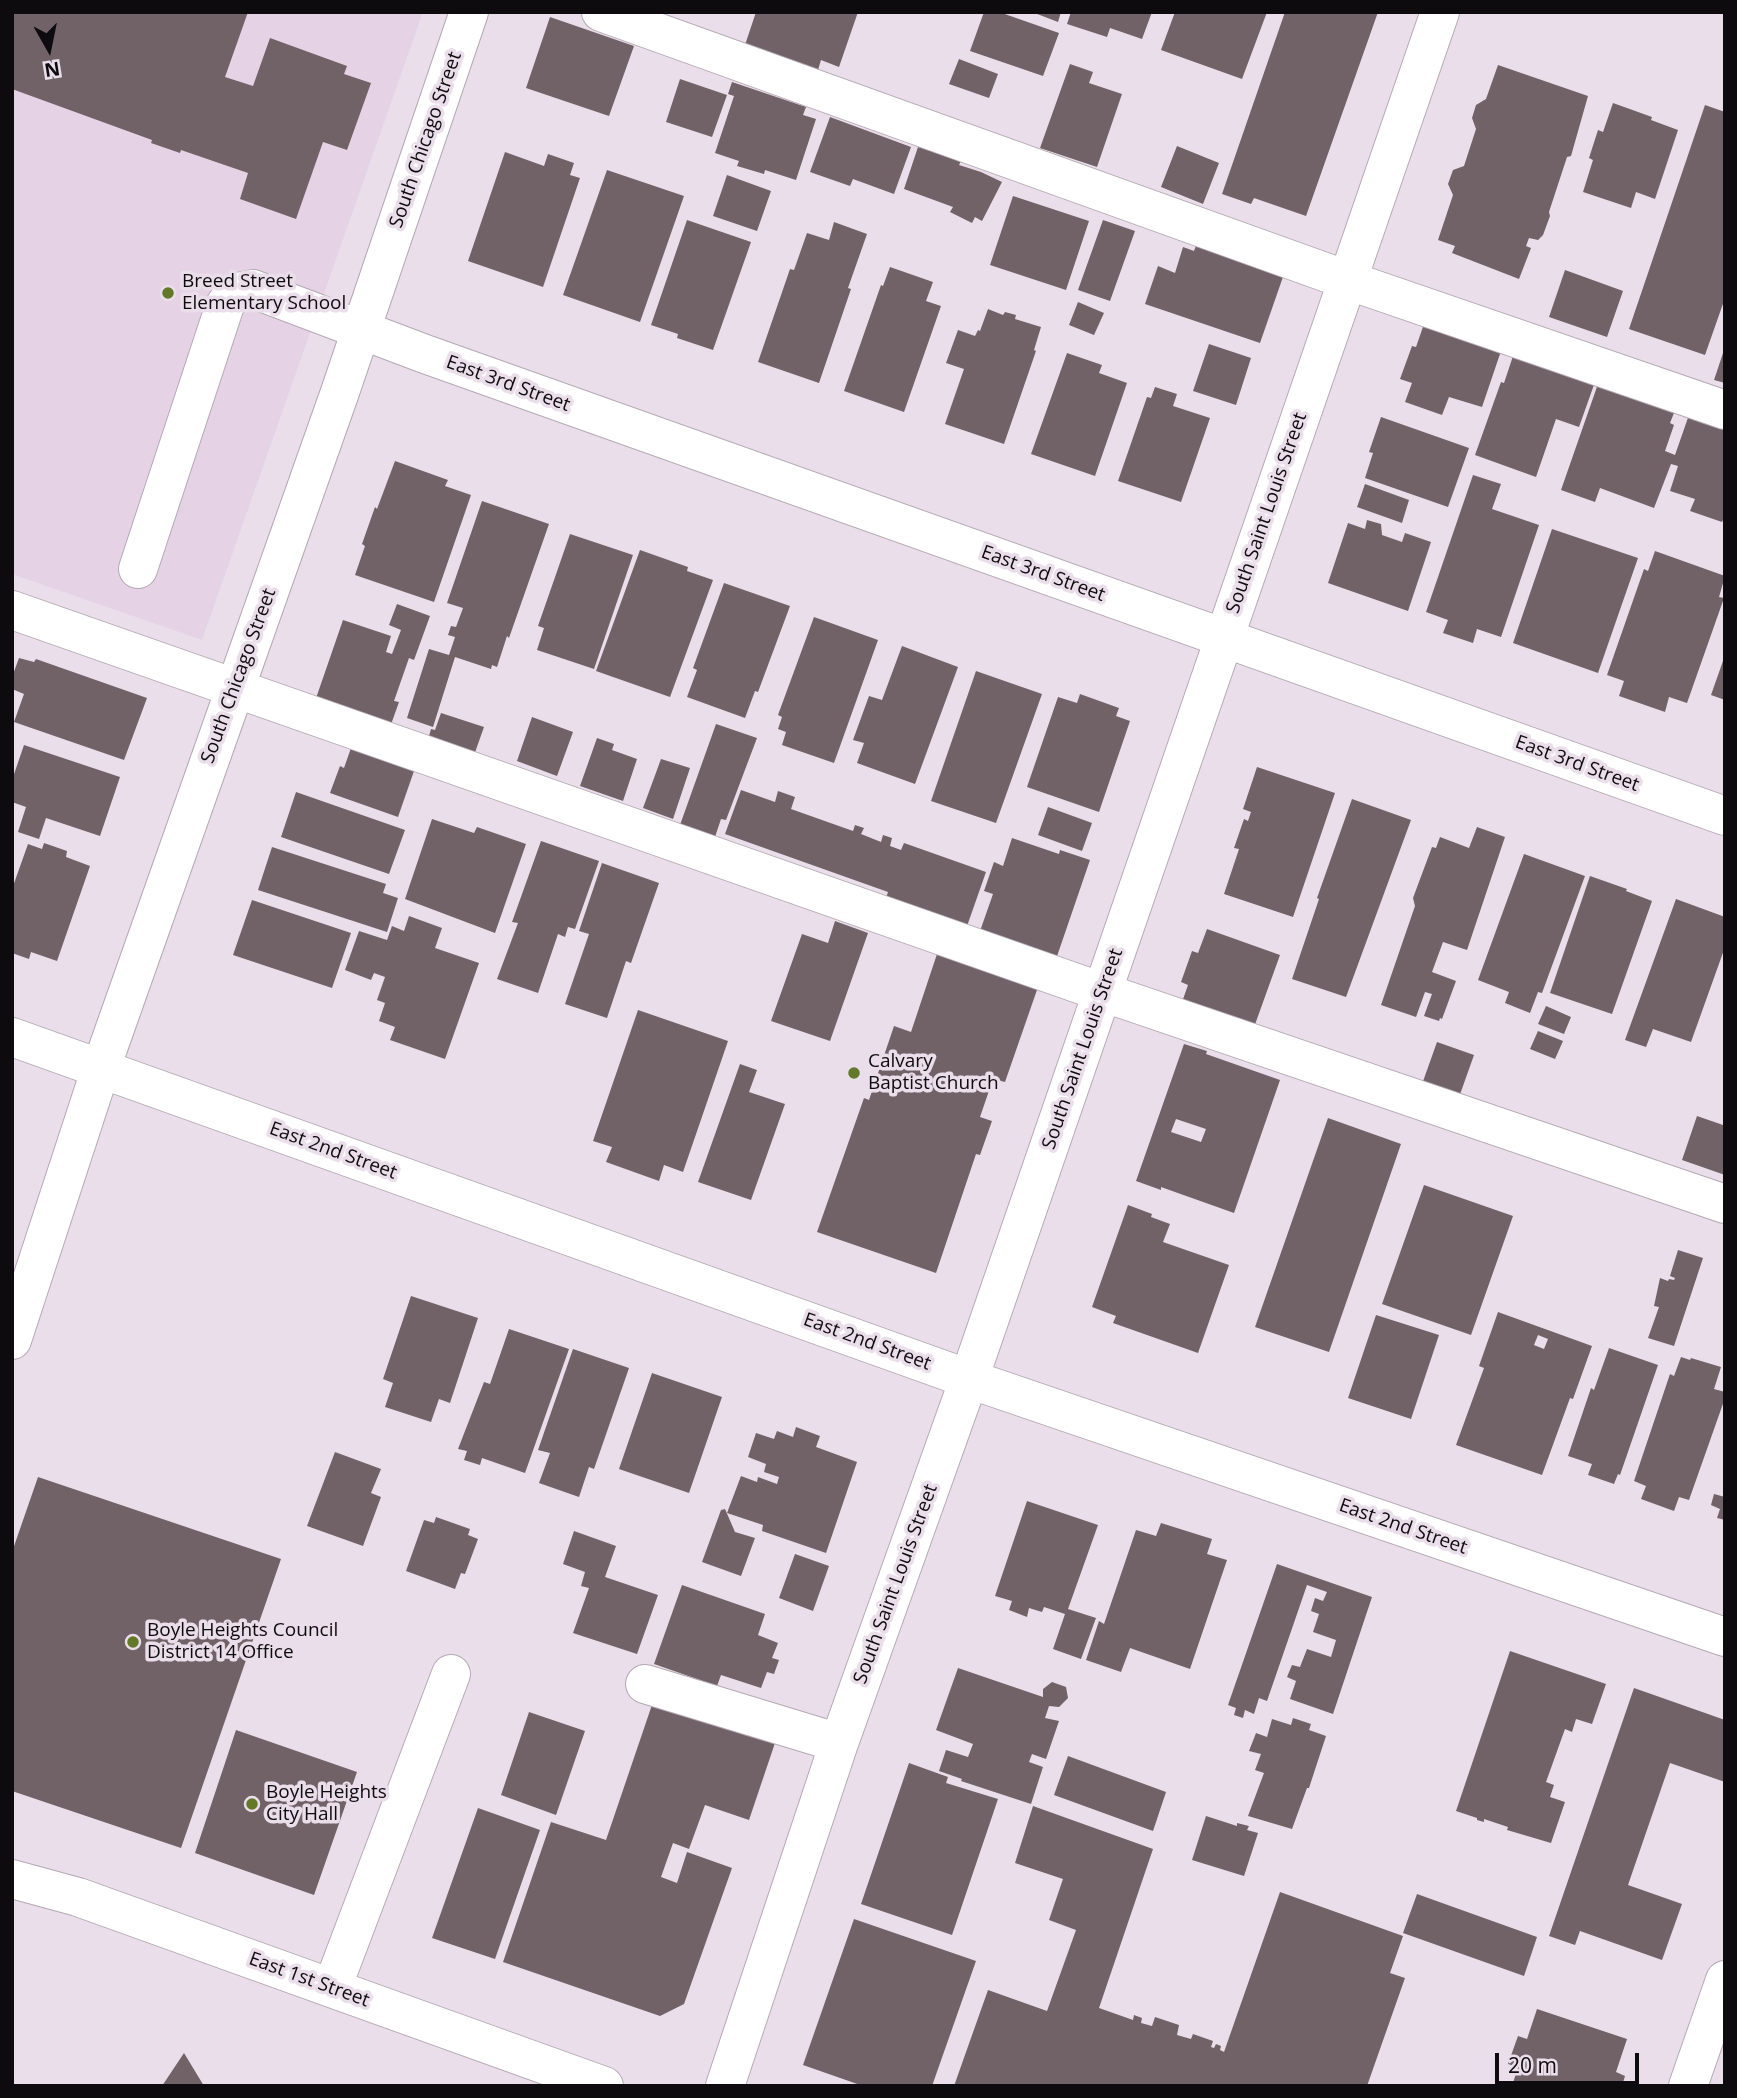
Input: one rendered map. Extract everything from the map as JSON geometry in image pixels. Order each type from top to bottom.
[{"type":"street","name":"South Chicago Street","points":[[12,1340],[101,1068],[361,331],[469,12]]},
{"type":"street","points":[[601,12],[1347,281],[1725,410]]},
{"type":"street","name":"South Saint Louis Street","points":[[725,2086],[839,1744],[969,1379],[1440,12]]},
{"type":"street","name":"East 3rd Street","points":[[138,569],[225,305],[233,293],[253,289],[303,306],[361,331],[1725,816]]},
{"type":"street","points":[[12,610],[1102,992],[1725,1204]]},
{"type":"street","name":"East 2nd Street","points":[[12,1037],[969,1379],[1725,1637]]},
{"type":"street","points":[[332,1988],[451,1674]]},
{"type":"street","points":[[645,1684],[839,1744]]},
{"type":"street","name":"East 1st Street","points":[[12,1879],[78,1897],[604,2086]]},
{"type":"street","points":[[1688,2086],[1725,1980]]},
{"type":"shaded area","name":"Breed Street Elementary School","points":[[12,12],[423,12],[202,640],[12,574]]},
{"type":"building","points":[[12,12],[248,12],[225,77],[253,86],[270,38],[347,66],[344,74],[371,83],[347,150],[323,142],[296,219],[240,199],[248,173],[181,150],[180,153],[151,143],[152,140],[12,89]]},
{"type":"building","points":[[756,12],[858,12],[839,67],[821,60],[818,70],[745,45]]},
{"type":"building","points":[[984,12],[999,12],[1059,33],[1043,76],[970,51]]},
{"type":"building","points":[[1032,12],[1061,12],[1058,22]]},
{"type":"building","points":[[1071,12],[1152,12],[1142,39],[1110,28],[1107,37],[1067,24]]},
{"type":"building","points":[[1175,12],[1267,12],[1242,79],[1161,50]]},
{"type":"building","points":[[1285,12],[1378,12],[1306,216],[1254,198],[1251,204],[1222,194]]},
{"type":"building","points":[[550,17],[634,46],[609,116],[526,88]]},
{"type":"building","points":[[959,59],[998,74],[989,98],[949,84]]},
{"type":"building","points":[[1070,64],[1093,72],[1089,83],[1122,94],[1097,167],[1040,148]]},
{"type":"building","points":[[1498,65],[1588,96],[1571,156],[1567,157],[1543,235],[1538,240],[1529,238],[1526,246],[1531,248],[1519,279],[1452,253],[1455,246],[1438,240],[1453,195],[1448,184],[1453,170],[1464,166],[1476,129],[1472,118],[1476,105],[1486,99]]},
{"type":"building","points":[[680,79],[727,95],[712,137],[666,122]]},
{"type":"building","points":[[732,82],[806,107],[803,115],[816,119],[796,180],[765,170],[764,174],[737,166],[739,161],[715,153],[734,96],[728,94]]},
{"type":"building","points":[[1613,103],[1678,130],[1655,199],[1636,192],[1631,208],[1583,192],[1593,160],[1589,158],[1598,130],[1603,132]]},
{"type":"building","points":[[1705,105],[1725,112],[1725,298],[1705,355],[1629,329]]},
{"type":"building","points":[[830,117],[911,147],[894,194],[853,179],[850,186],[810,172]]},
{"type":"building","points":[[1177,146],[1219,163],[1203,204],[1161,187]]},
{"type":"building","points":[[918,147],[961,161],[959,165],[1002,182],[982,221],[975,217],[972,223],[950,212],[953,207],[904,189]]},
{"type":"building","points":[[505,152],[544,166],[548,154],[574,163],[570,175],[580,178],[543,287],[468,261]]},
{"type":"building","points":[[607,170],[684,196],[640,322],[563,295]]},
{"type":"building","points":[[727,175],[771,191],[757,231],[713,216]]},
{"type":"building","points":[[1013,196],[1089,221],[1066,290],[990,265]]},
{"type":"building","points":[[687,220],[751,242],[713,350],[677,338],[678,334],[651,325]]},
{"type":"building","points":[[1103,220],[1135,231],[1110,301],[1078,290]]},
{"type":"building","points":[[834,222],[867,234],[819,383],[758,362],[790,269],[794,270],[807,233],[829,240]]},
{"type":"building","points":[[1197,243],[1284,274],[1260,343],[1145,304],[1158,266],[1175,273],[1183,247],[1194,251]]},
{"type":"building","points":[[890,267],[933,282],[926,301],[941,306],[904,412],[844,391],[881,285],[883,286]]},
{"type":"building","points":[[1565,270],[1623,291],[1607,337],[1549,317]]},
{"type":"building","points":[[1078,302],[1104,313],[1094,335],[1069,325]]},
{"type":"building","points":[[988,309],[1003,315],[1005,312],[1016,315],[1015,319],[1041,327],[1034,350],[1036,351],[1004,444],[945,424],[964,369],[946,363],[958,330],[975,336],[978,330],[980,331]]},
{"type":"building","points":[[1424,324],[1501,351],[1482,407],[1449,397],[1442,415],[1405,402],[1412,383],[1400,379],[1412,346],[1416,347]]},
{"type":"building","points":[[1209,344],[1251,358],[1236,405],[1193,391]]},
{"type":"building","points":[[1725,350],[1725,383],[1714,380]]},
{"type":"building","points":[[1067,353],[1102,365],[1099,373],[1127,383],[1095,476],[1031,454]]},
{"type":"building","points":[[1513,356],[1595,382],[1579,427],[1556,419],[1536,477],[1475,455]]},
{"type":"building","points":[[1599,381],[1676,408],[1670,423],[1674,425],[1665,451],[1675,455],[1690,412],[1725,424],[1725,516],[1722,522],[1690,511],[1695,499],[1670,491],[1678,466],[1671,464],[1654,508],[1600,488],[1595,502],[1561,490]]},
{"type":"building","points":[[1155,387],[1177,394],[1173,406],[1210,418],[1181,502],[1118,481],[1147,397],[1151,398]]},
{"type":"building","points":[[1381,417],[1469,448],[1448,507],[1365,478],[1373,453],[1369,452]]},
{"type":"building","points":[[395,461],[448,480],[445,486],[471,495],[434,602],[355,575],[365,546],[362,544]]},
{"type":"building","points":[[1473,475],[1501,484],[1492,509],[1539,525],[1501,637],[1477,629],[1473,643],[1443,633],[1448,620],[1426,612]]},
{"type":"building","points":[[1365,484],[1409,500],[1402,523],[1357,507]]},
{"type":"building","points":[[482,501],[549,524],[497,667],[492,665],[491,669],[455,657],[433,727],[407,718],[429,649],[449,655],[455,637],[448,635],[451,626],[456,627],[463,608],[447,603]]},
{"type":"building","points":[[1367,520],[1381,524],[1382,535],[1402,542],[1405,533],[1431,542],[1408,611],[1328,583],[1348,523],[1365,529]]},
{"type":"building","points":[[1552,529],[1638,558],[1598,673],[1513,643]]},
{"type":"building","points":[[570,534],[633,555],[594,669],[537,650],[544,628],[538,626]]},
{"type":"building","points":[[640,550],[688,567],[687,571],[713,580],[670,697],[596,671]]},
{"type":"building","points":[[1655,551],[1725,576],[1719,597],[1724,598],[1687,703],[1669,697],[1665,712],[1619,696],[1624,681],[1607,675],[1644,569],[1648,571]]},
{"type":"building","points":[[724,583],[790,606],[758,692],[755,691],[745,718],[687,697],[697,670],[693,668]]},
{"type":"building","points":[[397,604],[430,616],[414,660],[409,658],[394,701],[399,702],[389,730],[314,704],[343,620],[391,636],[386,652],[392,654],[401,630],[389,625]]},
{"type":"building","points":[[814,617],[878,640],[834,763],[782,745],[786,732],[778,729],[782,717],[778,715]]},
{"type":"building","points":[[902,646],[958,667],[915,784],[857,763],[864,743],[853,740],[869,696],[882,700]]},
{"type":"building","points":[[19,658],[34,662],[36,659],[147,698],[124,760],[14,722],[24,694],[12,689],[12,677]]},
{"type":"building","points":[[1725,658],[1725,700],[1711,695]]},
{"type":"building","points":[[976,671],[1042,694],[996,823],[931,801]]},
{"type":"building","points":[[1080,694],[1119,708],[1116,716],[1130,721],[1099,812],[1027,787],[1058,697],[1077,703]]},
{"type":"building","points":[[441,713],[484,727],[473,758],[427,743],[431,729],[435,730]]},
{"type":"building","points":[[532,717],[573,732],[557,776],[517,761]]},
{"type":"building","points":[[716,724],[757,738],[726,820],[721,819],[715,837],[680,825]]},
{"type":"building","points":[[597,738],[614,744],[612,750],[637,759],[623,801],[580,786]]},
{"type":"building","points":[[24,745],[120,777],[100,836],[46,818],[39,839],[18,832],[26,807],[12,802],[12,780]]},
{"type":"building","points":[[351,748],[414,771],[398,817],[330,793],[340,766],[344,768]]},
{"type":"building","points":[[661,759],[690,768],[673,819],[643,808]]},
{"type":"building","points":[[1257,767],[1335,793],[1293,917],[1224,894],[1239,849],[1234,848],[1244,819],[1248,821],[1251,812],[1243,809]]},
{"type":"building","points":[[741,790],[775,802],[778,791],[795,797],[791,809],[853,831],[855,825],[864,828],[861,834],[881,842],[883,835],[892,838],[890,846],[901,850],[904,843],[986,872],[966,929],[885,901],[888,892],[725,834]]},
{"type":"building","points":[[296,792],[405,830],[389,874],[281,837]]},
{"type":"building","points":[[1352,799],[1411,820],[1346,997],[1292,979]]},
{"type":"building","points":[[1048,807],[1092,823],[1082,851],[1038,835]]},
{"type":"building","points":[[432,819],[474,833],[477,827],[526,844],[495,933],[405,899]]},
{"type":"building","points":[[1477,827],[1505,837],[1467,950],[1443,942],[1432,972],[1456,981],[1442,1019],[1439,1021],[1424,1016],[1432,994],[1425,992],[1416,1017],[1381,1005],[1415,906],[1413,898],[1432,847],[1436,848],[1440,837],[1469,848]]},
{"type":"building","points":[[1012,838],[1059,854],[1060,850],[1090,860],[1054,965],[979,934],[993,894],[984,891],[994,862],[1003,866]]},
{"type":"building","points":[[541,841],[599,861],[575,929],[568,927],[565,937],[558,934],[538,993],[497,979],[518,923],[512,922]]},
{"type":"building","points":[[44,843],[67,851],[66,857],[90,866],[57,961],[31,952],[29,959],[12,953],[12,889],[28,844],[42,849]]},
{"type":"building","points":[[272,847],[386,884],[383,893],[398,898],[387,932],[258,890]]},
{"type":"building","points":[[1524,854],[1585,876],[1542,993],[1538,992],[1530,1013],[1505,1003],[1509,992],[1478,980]]},
{"type":"building","points":[[602,863],[659,883],[631,963],[626,961],[607,1018],[565,1004],[589,934],[579,931]]},
{"type":"building","points":[[1590,876],[1652,901],[1612,1014],[1550,993]]},
{"type":"building","points":[[1676,899],[1725,917],[1725,947],[1691,1042],[1653,1029],[1646,1047],[1625,1040]]},
{"type":"building","points":[[252,900],[351,933],[332,988],[233,955]]},
{"type":"building","points":[[409,916],[442,928],[435,948],[479,963],[445,1059],[390,1040],[395,1027],[379,1021],[385,1003],[377,1000],[385,977],[374,973],[371,980],[345,970],[359,931],[387,940],[392,926],[404,931]]},
{"type":"building","points":[[835,921],[868,933],[830,1041],[771,1021],[802,934],[828,943]]},
{"type":"building","points":[[1207,929],[1280,955],[1253,1030],[1181,1005],[1188,985],[1181,982],[1192,951],[1198,953]]},
{"type":"building","points":[[937,954],[1038,987],[1005,1082],[993,1079],[980,1117],[992,1121],[980,1155],[976,1154],[936,1273],[817,1232],[864,1098],[869,1100],[894,1026],[911,1032]]},
{"type":"building","points":[[1546,1006],[1571,1017],[1564,1034],[1538,1024]]},
{"type":"building","points":[[638,1010],[728,1041],[683,1172],[664,1165],[659,1181],[606,1162],[612,1147],[593,1141]]},
{"type":"building","points":[[1538,1031],[1563,1041],[1555,1059],[1530,1049]]},
{"type":"building","points":[[1437,1042],[1474,1055],[1458,1100],[1421,1087]]},
{"type":"building","points":[[1184,1044],[1280,1080],[1234,1213],[1136,1181]],"holes":[[[1176,1119],[1206,1129],[1201,1142],[1171,1132]]]},
{"type":"building","points":[[740,1064],[757,1070],[749,1092],[785,1104],[751,1200],[698,1182]]},
{"type":"building","points":[[1697,1116],[1723,1125],[1725,1120],[1725,1175],[1682,1160]]},
{"type":"building","points":[[1328,1118],[1401,1144],[1329,1352],[1255,1327]]},
{"type":"building","points":[[1424,1185],[1513,1216],[1471,1335],[1382,1304]]},
{"type":"building","points":[[1128,1205],[1170,1224],[1163,1242],[1229,1265],[1198,1353],[1113,1323],[1116,1316],[1092,1307]]},
{"type":"building","points":[[1678,1250],[1703,1258],[1674,1346],[1648,1338],[1659,1307],[1654,1306],[1660,1278],[1674,1280],[1675,1278],[1670,1276]]},
{"type":"building","points":[[411,1296],[478,1318],[450,1403],[439,1399],[431,1422],[385,1407],[393,1383],[383,1379]]},
{"type":"building","points":[[1498,1312],[1592,1346],[1542,1475],[1456,1445],[1484,1368],[1479,1366]],"holes":[[[1538,1335],[1548,1339],[1544,1349],[1534,1345]]]},
{"type":"building","points":[[1376,1315],[1439,1335],[1411,1419],[1348,1398]]},
{"type":"building","points":[[509,1329],[569,1349],[525,1473],[482,1458],[480,1465],[464,1460],[467,1451],[458,1449],[484,1382],[490,1384]]},
{"type":"building","points":[[1609,1348],[1658,1365],[1620,1475],[1618,1474],[1614,1484],[1588,1475],[1592,1464],[1568,1456],[1591,1388],[1594,1390]]},
{"type":"building","points":[[573,1349],[629,1368],[594,1469],[589,1467],[579,1497],[539,1483],[550,1453],[538,1450]]},
{"type":"building","points":[[1681,1357],[1721,1367],[1714,1389],[1725,1392],[1725,1398],[1689,1500],[1679,1497],[1674,1511],[1641,1499],[1646,1486],[1634,1481],[1670,1374],[1674,1376]]},
{"type":"building","points":[[652,1373],[722,1397],[689,1493],[619,1469]]},
{"type":"building","points":[[796,1427],[820,1436],[816,1447],[857,1462],[826,1553],[762,1531],[763,1525],[727,1513],[741,1476],[757,1482],[758,1477],[777,1484],[779,1477],[764,1472],[766,1464],[748,1457],[756,1433],[774,1439],[777,1431],[793,1437]]},
{"type":"building","points":[[335,1452],[381,1469],[371,1493],[381,1497],[363,1546],[307,1526]]},
{"type":"building","name":"Boyle Heights Council District 14 Office","points":[[38,1477],[281,1559],[181,1848],[12,1791],[12,1552]]},
{"type":"building","points":[[1714,1494],[1725,1497],[1725,1520],[1717,1518],[1720,1509],[1711,1505]]},
{"type":"building","points":[[1027,1501],[1098,1525],[1068,1609],[1096,1618],[1081,1659],[1053,1649],[1065,1614],[1044,1607],[1042,1612],[1029,1608],[1027,1617],[1009,1610],[1012,1601],[995,1596]]},
{"type":"building","points":[[725,1509],[735,1532],[755,1538],[741,1576],[702,1562],[721,1510]]},
{"type":"building","points":[[436,1517],[470,1529],[468,1535],[478,1539],[465,1574],[461,1573],[455,1589],[406,1571],[424,1520],[434,1523]]},
{"type":"building","points":[[1161,1523],[1212,1539],[1207,1554],[1227,1560],[1190,1669],[1130,1648],[1121,1672],[1086,1660],[1099,1621],[1104,1624],[1136,1530],[1156,1536]]},
{"type":"building","points":[[574,1531],[616,1546],[605,1577],[658,1595],[637,1654],[573,1633],[589,1588],[581,1586],[585,1572],[563,1564]]},
{"type":"building","points":[[795,1554],[829,1566],[813,1611],[779,1598]]},
{"type":"building","points":[[1277,1564],[1372,1597],[1333,1714],[1290,1699],[1296,1681],[1287,1677],[1292,1665],[1300,1667],[1307,1649],[1331,1657],[1336,1640],[1313,1632],[1319,1614],[1311,1611],[1315,1598],[1323,1601],[1327,1592],[1307,1585],[1267,1701],[1259,1698],[1254,1714],[1245,1710],[1243,1718],[1234,1715],[1236,1708],[1228,1705]]},
{"type":"building","points":[[682,1585],[765,1614],[758,1635],[778,1643],[772,1658],[779,1660],[774,1674],[767,1672],[761,1688],[721,1675],[717,1686],[654,1664]]},
{"type":"building","points":[[1510,1651],[1606,1684],[1592,1724],[1576,1719],[1572,1732],[1565,1729],[1546,1782],[1554,1785],[1550,1797],[1565,1802],[1551,1843],[1456,1811]]},
{"type":"building","points":[[958,1668],[1043,1697],[1043,1689],[1052,1682],[1066,1687],[1068,1698],[1059,1707],[1049,1706],[1045,1718],[1059,1721],[1046,1759],[1032,1754],[1029,1762],[1043,1767],[1031,1804],[939,1771],[946,1750],[968,1757],[973,1744],[936,1730]]},
{"type":"building","points":[[1634,1688],[1725,1720],[1725,1782],[1670,1763],[1628,1885],[1682,1904],[1662,1960],[1580,1931],[1575,1945],[1549,1936]]},
{"type":"building","points":[[655,1696],[777,1737],[749,1820],[705,1805],[689,1849],[673,1843],[661,1877],[677,1883],[687,1852],[732,1868],[684,2004],[660,2016],[503,1962],[551,1822],[606,1840]]},
{"type":"building","points":[[529,1712],[585,1731],[556,1815],[501,1795]]},
{"type":"building","points":[[1293,1718],[1311,1724],[1309,1730],[1326,1736],[1292,1829],[1248,1816],[1264,1773],[1255,1770],[1261,1754],[1249,1751],[1256,1733],[1267,1737],[1272,1719],[1291,1725]]},
{"type":"building","name":"Boyle Heights City Hall","points":[[236,1730],[357,1772],[314,1895],[195,1853]]},
{"type":"building","points":[[1068,1756],[1166,1792],[1153,1831],[1054,1795]]},
{"type":"building","points":[[909,1763],[948,1777],[946,1783],[998,1799],[952,1935],[861,1904]]},
{"type":"building","points":[[1033,1806],[1153,1849],[1099,2008],[1133,2020],[1134,2015],[1142,2018],[1141,2023],[1152,2026],[1155,2017],[1179,2025],[1177,2035],[1191,2039],[1193,2034],[1213,2041],[1211,2047],[1214,2048],[1216,2044],[1221,2046],[1220,2050],[1224,2052],[1280,1892],[1403,1936],[1390,1973],[1405,1978],[1367,2086],[954,2086],[988,1990],[1047,2011],[1076,1930],[1049,1920],[1063,1879],[1015,1863]]},
{"type":"building","points":[[478,1808],[540,1830],[495,1959],[432,1938]]},
{"type":"building","points":[[1206,1816],[1237,1826],[1237,1823],[1249,1826],[1247,1830],[1258,1833],[1244,1876],[1192,1860]]},
{"type":"building","points":[[1417,1894],[1537,1937],[1524,1976],[1403,1933]]},
{"type":"building","points":[[854,1919],[976,1961],[932,2086],[863,2086],[803,2065]]},
{"type":"building","points":[[1537,2009],[1627,2039],[1616,2072],[1625,2076],[1622,2086],[1512,2086],[1518,2067],[1508,2064],[1518,2036],[1527,2039]]},
{"type":"building","points":[[184,2053],[204,2086],[162,2086]]},
{"type":"place","name":"Breed Street Elementary School","points":[[168,293]]},
{"type":"place","name":"Calvary Baptist Church","points":[[854,1073]]},
{"type":"place","name":"Boyle Heights Council District 14 Office","points":[[133,1642]]},
{"type":"place","name":"Boyle Heights City Hall","points":[[252,1804]]}]
